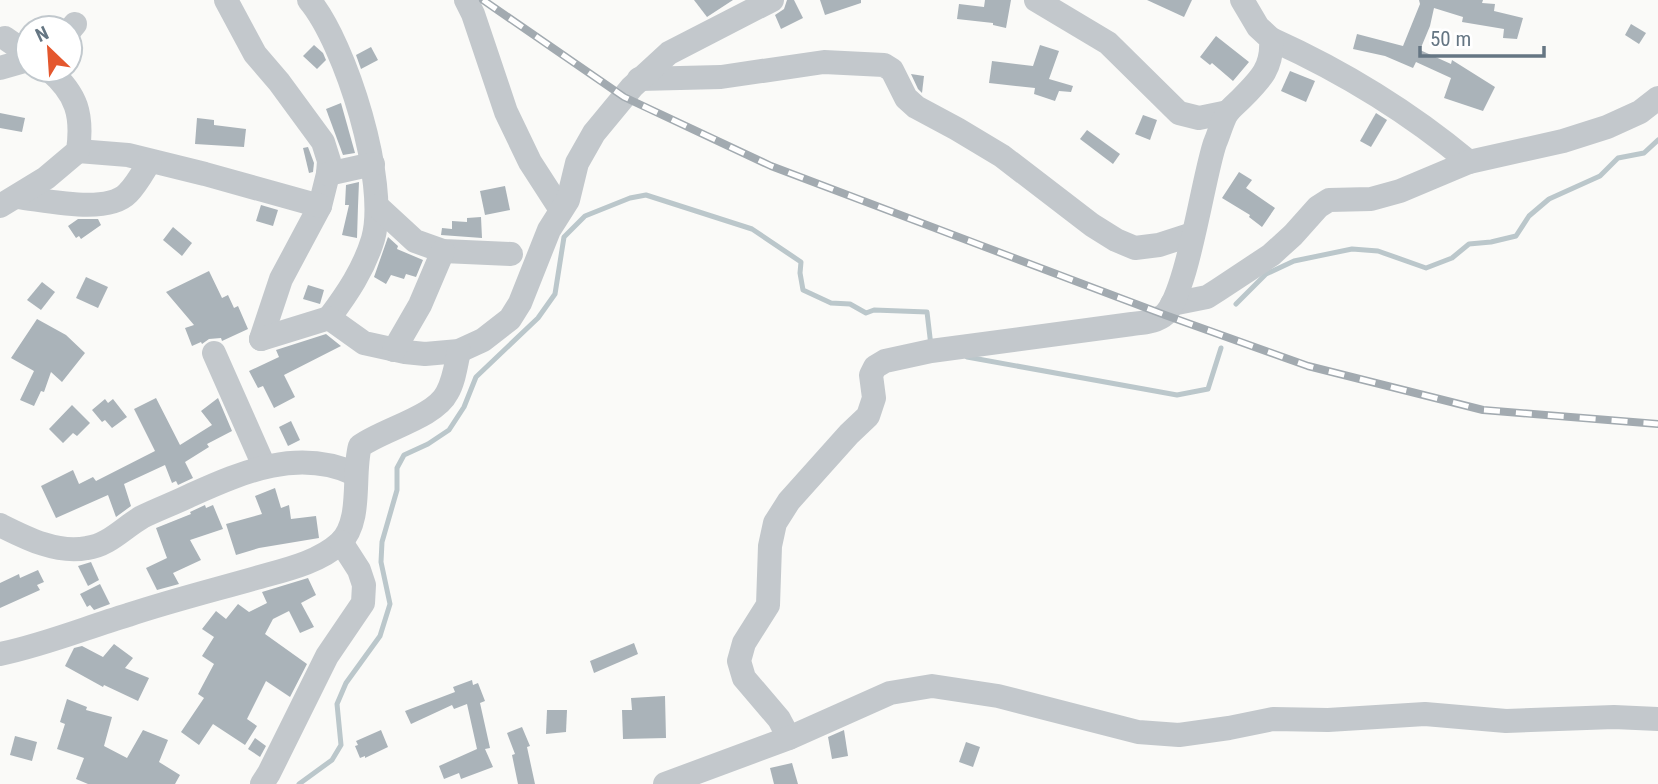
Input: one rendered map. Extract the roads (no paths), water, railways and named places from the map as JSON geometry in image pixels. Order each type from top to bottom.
[{"type":"street","points":[[226,0],[255,54],[323,142],[329,161],[320,206],[281,279],[261,339],[329,318],[361,271],[373,238],[377,206],[373,164],[343,66],[331,37],[309,0]]},
{"type":"street","points":[[466,0],[506,112],[530,162],[561,210]]},
{"type":"street","points":[[329,318],[364,343],[415,354],[459,351],[483,340],[510,318],[520,303],[549,230],[568,200],[577,163],[586,147],[639,79],[669,53],[772,0]]},
{"type":"street","points":[[1036,0],[1108,43],[1179,113],[1199,118],[1228,112]]},
{"type":"street","points":[[1242,0],[1258,27],[1271,39],[1381,97],[1438,136],[1469,162]]},
{"type":"street","points":[[5,38],[14,44]]},
{"type":"street","points":[[789,738],[779,719],[744,678],[739,661],[744,643],[768,605],[770,545],[775,523],[789,501],[849,433],[868,416],[874,398],[871,375],[875,367],[885,361],[931,351],[1153,321],[1164,315],[1172,304],[1193,234],[1214,146],[1228,112],[1256,84],[1267,68],[1272,55],[1271,39]]},
{"type":"street","points":[[639,79],[721,76],[824,61],[884,65],[892,71],[906,98],[916,107],[1002,156],[1116,240],[1135,248],[1159,245],[1193,234]]},
{"type":"street","points":[[8,202],[68,161],[78,151],[82,126],[79,111],[61,84]]},
{"type":"street","points":[[1172,304],[1206,297],[1271,255],[1318,207],[1329,200],[1371,199],[1400,191],[1469,162],[1531,149],[1607,127],[1640,112],[1658,98]]},
{"type":"street","points":[[78,151],[128,155],[320,206]]},
{"type":"street","points":[[8,202],[102,206],[127,195],[150,161]]},
{"type":"street","points":[[328,174],[373,164]]},
{"type":"street","points":[[377,206],[415,241],[443,251],[511,254]]},
{"type":"street","points":[[394,350],[420,305],[443,251]]},
{"type":"street","points":[[0,654],[312,561],[341,542],[355,506],[355,474],[360,446],[386,430],[434,408],[447,394],[459,351]]},
{"type":"street","points":[[214,354],[264,466]]},
{"type":"street","points":[[0,525],[24,537],[64,549],[87,548],[108,541],[143,517],[221,481],[264,466],[320,463],[339,466],[355,474]]},
{"type":"street","points":[[262,784],[327,656],[363,603],[364,585],[359,570],[341,542]]},
{"type":"street","points":[[665,784],[789,738],[890,694],[932,686],[998,696],[1138,732],[1179,735],[1273,719],[1328,720],[1425,715],[1506,721],[1614,717],[1658,719]]},
{"type":"waterway","points":[[1236,304],[1266,274],[1294,261],[1352,249],[1378,251],[1426,268],[1452,258],[1469,244],[1516,236],[1529,216],[1549,199],[1600,176],[1618,158],[1644,153],[1658,140]]},
{"type":"waterway","points":[[299,784],[332,760],[341,745],[337,704],[346,683],[380,636],[390,604],[381,562],[382,542],[397,490],[397,468],[404,455],[449,430],[464,407],[476,377],[538,318],[555,294],[564,237],[585,216],[630,198],[646,195],[752,229],[801,262],[803,290],[831,303],[850,304],[866,313],[874,310],[927,312],[931,346]]},
{"type":"waterway","points":[[967,357],[1177,395],[1208,389],[1221,348]]},
{"type":"railway","points":[[483,0],[624,97],[771,166],[1165,315],[1308,366],[1483,410],[1658,424]]}]
